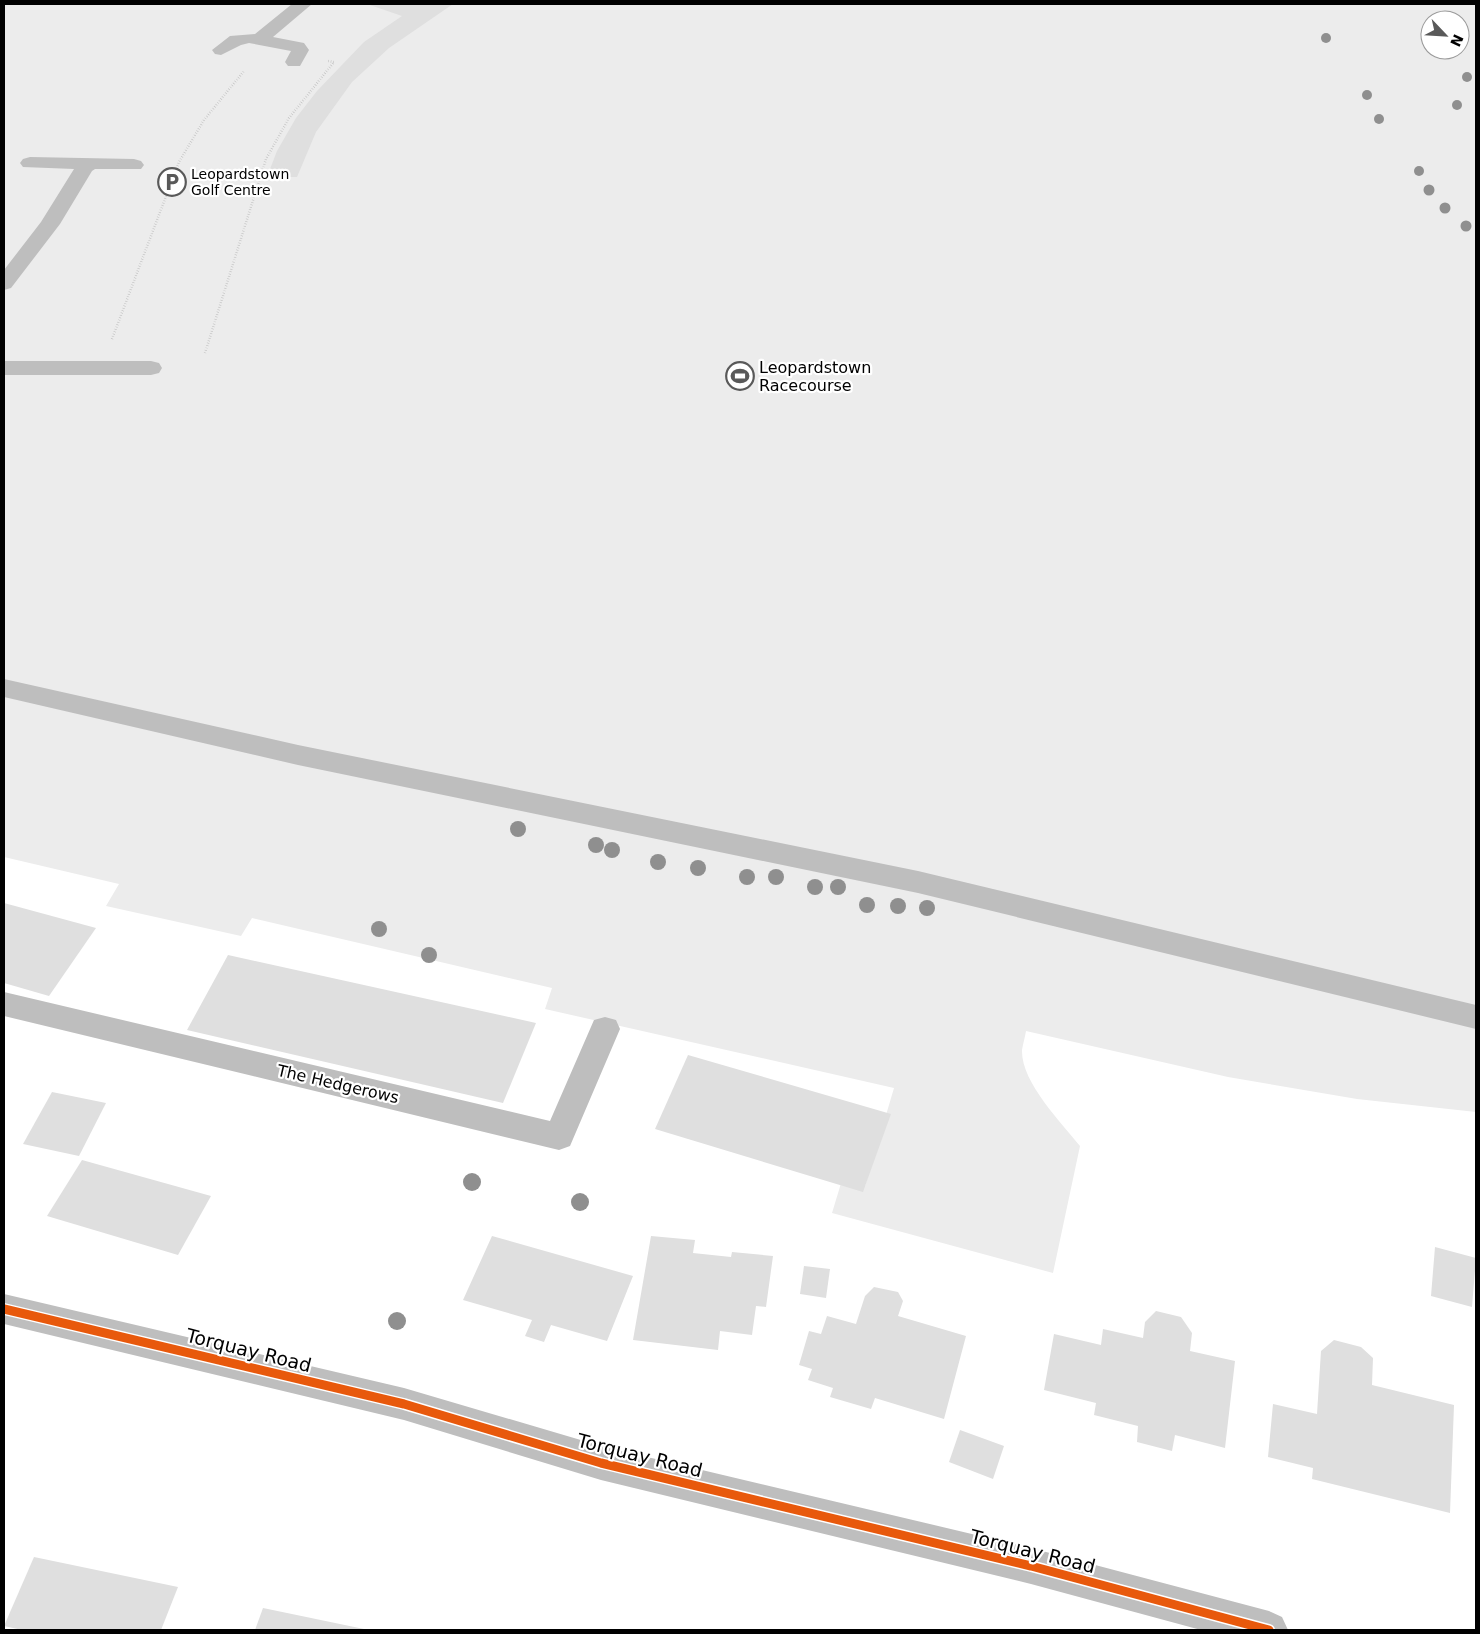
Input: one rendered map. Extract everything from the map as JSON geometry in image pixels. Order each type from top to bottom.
[{"type":"street","points":[[267,40],[303,4]]},
{"type":"street","points":[[221,50],[236,40],[267,40],[298,47],[300,50],[296,59]]},
{"type":"street","points":[[30,163],[134,165]]},
{"type":"street","points":[[4,284],[50,224],[70,188],[90,163]]},
{"type":"street","points":[[4,368],[151,368]]},
{"type":"street","points":[[4,688],[298,755],[918,882],[1244,963],[1476,1017]]},
{"type":"street","name":"The Hedgerows","points":[[4,1004],[559,1137],[605,1029]]},
{"type":"street","name":"Torquay Road","points":[[4,1309],[404,1404],[601,1463],[1031,1566],[1269,1630]]},
{"type":"path","points":[[102,368],[180,162],[204,120],[267,40]]},
{"type":"path","points":[[205,353],[266,158],[289,118],[334,62],[296,59]]},
{"type":"shaded area","name":"Leopardstown Racecourse","points":[[4,4],[1476,4],[1476,1112],[1357,1099],[1228,1077],[1026,1031],[1022,1050],[1023,1062],[1028,1075],[1053,1114],[1080,1146],[1053,1273],[832,1213],[842,1180],[865,1186],[894,1088],[545,1009],[552,988],[252,918],[241,936],[106,906],[119,884],[4,857]]},
{"type":"building","points":[[367,4],[453,4],[389,48],[352,82],[316,132],[297,177],[267,177],[277,151],[296,118],[317,91],[364,42],[402,16]]},
{"type":"building","points":[[4,903],[96,928],[49,996],[4,983]]},
{"type":"building","points":[[228,955],[536,1023],[503,1103],[187,1030]]},
{"type":"building","points":[[688,1055],[891,1114],[863,1192],[655,1129]]},
{"type":"building","points":[[52,1092],[106,1103],[79,1156],[23,1144]]},
{"type":"building","points":[[82,1160],[211,1196],[178,1255],[47,1216]]},
{"type":"building","points":[[492,1236],[633,1276],[607,1341],[551,1325],[544,1342],[525,1336],[532,1320],[463,1300]]},
{"type":"building","points":[[651,1236],[695,1240],[693,1253],[731,1257],[732,1252],[773,1256],[766,1307],[756,1306],[752,1335],[720,1331],[718,1350],[633,1340]]},
{"type":"building","points":[[1435,1247],[1476,1258],[1472,1307],[1431,1296]]},
{"type":"building","points":[[804,1266],[830,1269],[826,1298],[800,1294]]},
{"type":"building","points":[[874,1287],[898,1292],[903,1301],[898,1316],[966,1336],[944,1419],[875,1398],[871,1409],[830,1397],[833,1388],[808,1380],[812,1369],[799,1365],[809,1331],[821,1334],[827,1316],[856,1324],[865,1296]]},
{"type":"building","points":[[1156,1311],[1181,1317],[1192,1333],[1190,1351],[1235,1361],[1225,1448],[1175,1435],[1172,1451],[1137,1442],[1138,1426],[1094,1415],[1096,1403],[1044,1390],[1054,1334],[1101,1345],[1103,1329],[1143,1338],[1145,1322]]},
{"type":"building","points":[[1334,1340],[1361,1347],[1373,1358],[1372,1385],[1454,1405],[1450,1513],[1312,1479],[1313,1468],[1268,1457],[1273,1404],[1317,1414],[1321,1351]]},
{"type":"building","points":[[960,1430],[1004,1446],[993,1479],[949,1462]]},
{"type":"building","points":[[34,1557],[178,1587],[161,1630],[22,1630],[4,1626]]},
{"type":"building","points":[[263,1608],[364,1629],[364,1630],[255,1630]]},
{"type":"cycle path","points":[[4,1309],[404,1404],[601,1463],[1031,1566],[1269,1630]]},
{"type":"place","name":"Leopardstown Golf Centre","points":[[172,182]]},
{"type":"place","name":"Leopardstown Racecourse","points":[[740,376]]}]
